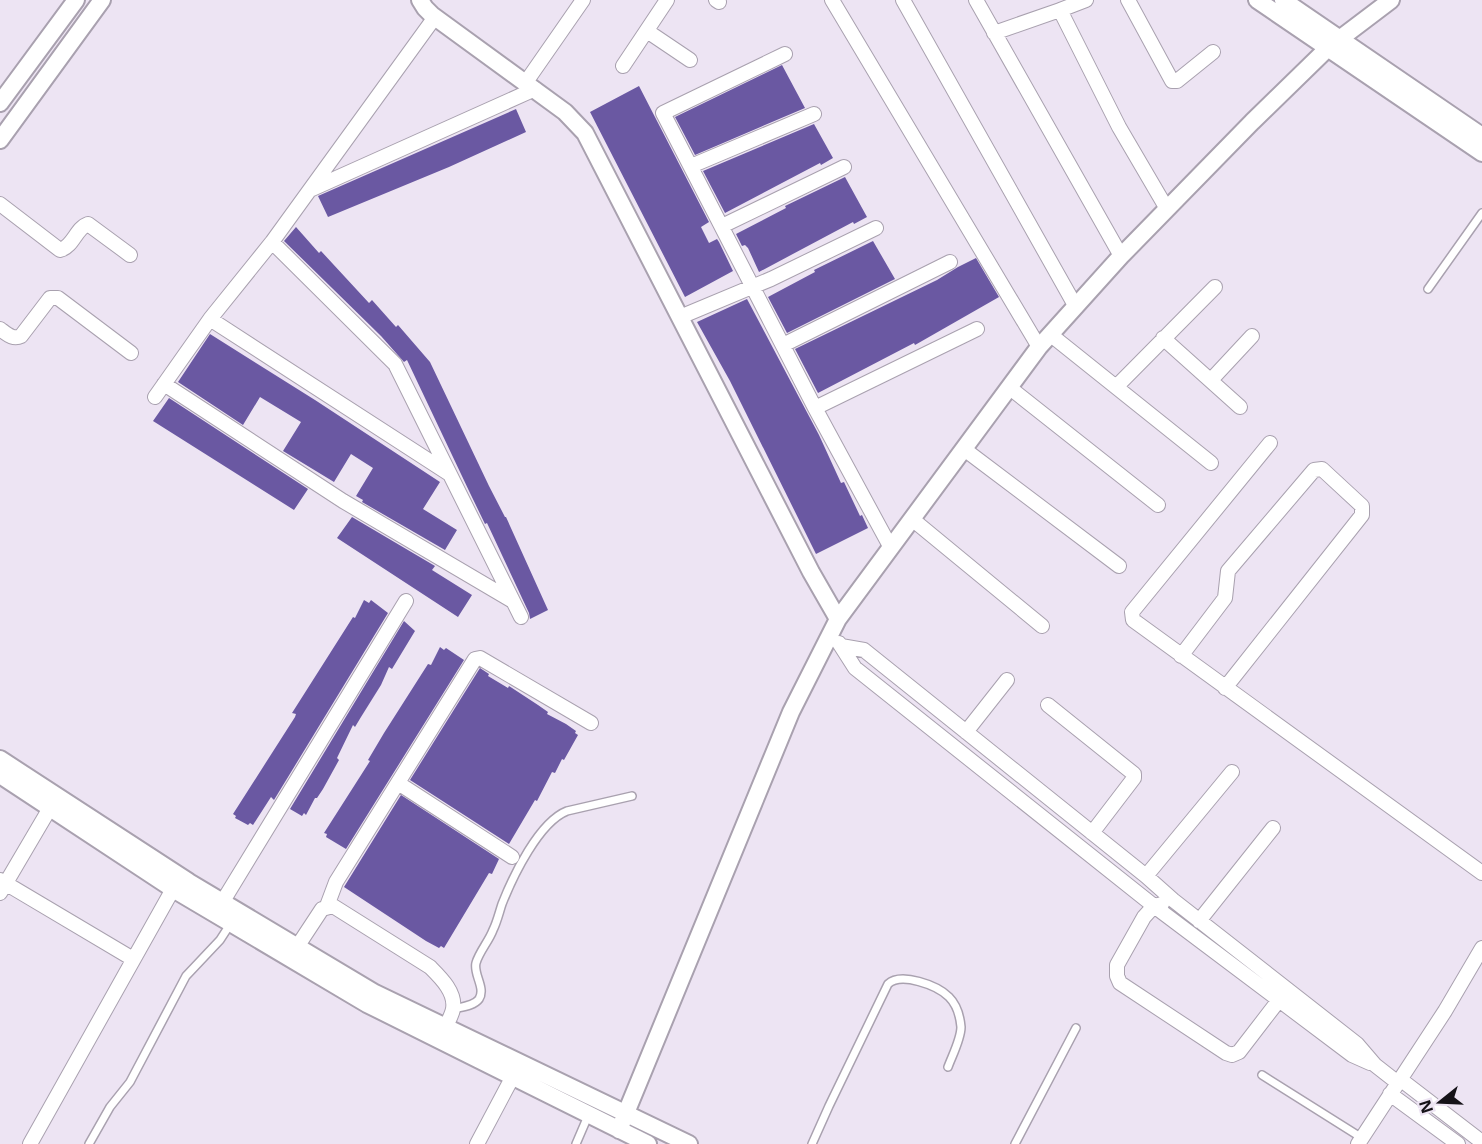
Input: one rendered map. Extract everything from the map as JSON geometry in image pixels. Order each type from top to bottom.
[{"type":"street","points":[[0,103],[76,0]]},
{"type":"street","points":[[0,141],[102,0]]},
{"type":"street","points":[[420,0],[435,17],[565,112],[585,132],[811,572],[838,619]]},
{"type":"street","points":[[310,189],[531,86],[583,0]]},
{"type":"street","points":[[623,66],[667,0]]},
{"type":"street","points":[[832,0],[1039,347]]},
{"type":"street","points":[[903,0],[1076,307]]},
{"type":"street","points":[[976,0],[1121,256]]},
{"type":"street","points":[[994,33],[1086,0]]},
{"type":"street","points":[[1128,0],[1172,81],[1177,81],[1212,52]]},
{"type":"street","points":[[1257,0],[1335,42],[1482,136]]},
{"type":"street","points":[[1283,0],[1482,153]]},
{"type":"street","points":[[618,1130],[791,712],[836,640],[838,619],[1039,347],[1121,256],[1335,42],[1391,0]]},
{"type":"street","points":[[1060,10],[1119,127],[1167,209]]},
{"type":"street","points":[[155,398],[210,319],[272,242],[435,17]]},
{"type":"street","points":[[647,31],[690,60]]},
{"type":"street","points":[[785,54],[663,113],[815,408],[891,548]]},
{"type":"street","points":[[691,166],[814,114]]},
{"type":"street","points":[[722,226],[844,167]]},
{"type":"street","points":[[0,204],[60,250],[67,247],[83,226],[88,224],[130,255]]},
{"type":"street","points":[[680,318],[753,287],[876,228]]},
{"type":"street","points":[[272,242],[395,364],[521,617]]},
{"type":"street","points":[[783,345],[950,262]]},
{"type":"street","points":[[1116,387],[1215,287]]},
{"type":"street","points":[[0,329],[11,337],[21,336],[50,298],[54,297],[131,353]]},
{"type":"street","points":[[210,319],[449,474]]},
{"type":"street","points":[[815,408],[977,329]]},
{"type":"street","points":[[1051,335],[1211,462]]},
{"type":"street","points":[[1211,380],[1252,336]]},
{"type":"street","points":[[1163,338],[1240,406]]},
{"type":"street","points":[[164,384],[343,501],[512,600]]},
{"type":"street","points":[[1010,388],[1158,505]]},
{"type":"street","points":[[1270,443],[1132,612],[1133,620],[1482,873]]},
{"type":"street","points":[[964,449],[1119,566]]},
{"type":"street","points":[[1180,656],[1225,598],[1228,571],[1314,470],[1322,469],[1362,506],[1362,515],[1225,688]]},
{"type":"street","points":[[912,519],[1042,626]]},
{"type":"street","points":[[223,901],[406,601]]},
{"type":"street","points":[[836,640],[864,650],[1199,921],[1357,1044],[1375,1065],[1458,1144]]},
{"type":"street","points":[[836,640],[855,668],[1154,906],[1352,1055],[1375,1065]]},
{"type":"street","points":[[327,906],[336,882],[475,659],[480,658],[591,723]]},
{"type":"street","points":[[966,732],[1007,680]]},
{"type":"street","points":[[1047,705],[1134,774],[1134,778],[1092,833]]},
{"type":"street","points":[[0,759],[189,882],[223,901],[235,917],[367,1004],[648,1144]]},
{"type":"street","points":[[992,777],[1004,762]]},
{"type":"street","points":[[1146,876],[1232,772]]},
{"type":"street","points":[[0,775],[173,889],[297,947],[375,993],[689,1144]]},
{"type":"street","points":[[398,783],[512,857]]},
{"type":"street","points":[[50,808],[2,886],[133,959]]},
{"type":"street","points":[[1199,921],[1272,828]]},
{"type":"street","points":[[30,1144],[173,889]]},
{"type":"street","points":[[1173,900],[1154,906],[1144,917],[1117,965],[1117,976],[1120,983],[1232,1055],[1239,1052],[1279,1000]]},
{"type":"street","points":[[297,947],[322,909],[333,906],[430,967],[449,991],[453,1009],[446,1027]]},
{"type":"street","points":[[1363,1142],[1482,948]]},
{"type":"street","points":[[477,1144],[512,1078]]},
{"type":"street","points":[[1396,1085],[1482,1142]]},
{"type":"lane","points":[[1428,289],[1482,213]]},
{"type":"lane","points":[[453,1009],[469,1005],[479,998],[481,993],[475,968],[477,961],[490,938],[502,904],[523,861],[549,821],[567,811],[632,796]]},
{"type":"lane","points":[[89,1144],[111,1107],[130,1083],[186,976],[220,940],[235,917]]},
{"type":"lane","points":[[812,1144],[888,984],[893,980],[901,978],[928,985],[947,994],[954,1003],[961,1029],[948,1067]]},
{"type":"lane","points":[[1015,1144],[1076,1028]]},
{"type":"lane","points":[[1262,1075],[1363,1142]]},
{"type":"lane","points":[[576,1144],[589,1116]]},
{"type":"building","points":[[782,65],[805,108],[695,155],[675,117]]},
{"type":"building","points":[[639,86],[709,222],[701,227],[709,243],[717,239],[733,271],[685,297],[590,112]]},
{"type":"building","points":[[516,109],[526,132],[328,217],[318,196]]},
{"type":"building","points":[[814,124],[833,158],[725,213],[703,171]]},
{"type":"building","points":[[845,177],[867,217],[854,224],[853,222],[759,272],[748,248],[745,245],[742,246],[736,234],[786,208],[785,206]]},
{"type":"building","points":[[296,227],[369,303],[372,300],[396,327],[398,325],[430,362],[506,517],[548,610],[530,619],[487,523],[485,524],[407,360],[404,362],[381,336],[284,241]]},
{"type":"building","points":[[873,241],[895,279],[787,333],[768,297],[815,272],[814,270]]},
{"type":"building","points":[[976,258],[999,297],[915,345],[914,343],[818,393],[795,349],[937,280]]},
{"type":"building","points":[[747,299],[819,435],[841,483],[844,482],[868,528],[816,554],[730,381],[697,322]]},
{"type":"building","points":[[210,334],[440,482],[423,509],[457,530],[445,550],[362,502],[363,500],[356,496],[373,468],[351,454],[334,482],[283,451],[301,422],[260,397],[243,425],[178,382]]},
{"type":"building","points":[[169,398],[308,489],[294,510],[153,421]]},
{"type":"building","points":[[352,517],[435,566],[432,570],[472,595],[458,617],[337,538]]},
{"type":"building","points":[[364,600],[369,603],[371,600],[388,613],[274,800],[271,797],[253,825],[250,823],[248,825],[235,818],[233,814],[295,717],[296,714],[292,713],[353,617],[355,618]]},
{"type":"building","points":[[404,621],[415,631],[392,669],[389,667],[381,685],[355,727],[353,725],[337,758],[339,760],[323,789],[306,815],[304,813],[302,816],[290,809]]},
{"type":"building","points":[[440,647],[444,650],[446,648],[464,660],[346,849],[326,837],[327,834],[324,833],[370,761],[368,760],[384,733],[428,664],[431,665]]},
{"type":"building","points":[[480,668],[489,674],[488,676],[508,688],[509,686],[548,712],[547,714],[566,724],[578,735],[555,773],[552,772],[537,801],[535,800],[509,844],[410,780]]},
{"type":"building","points":[[401,795],[499,859],[492,874],[489,873],[444,948],[441,946],[439,948],[426,941],[344,887]]}]
